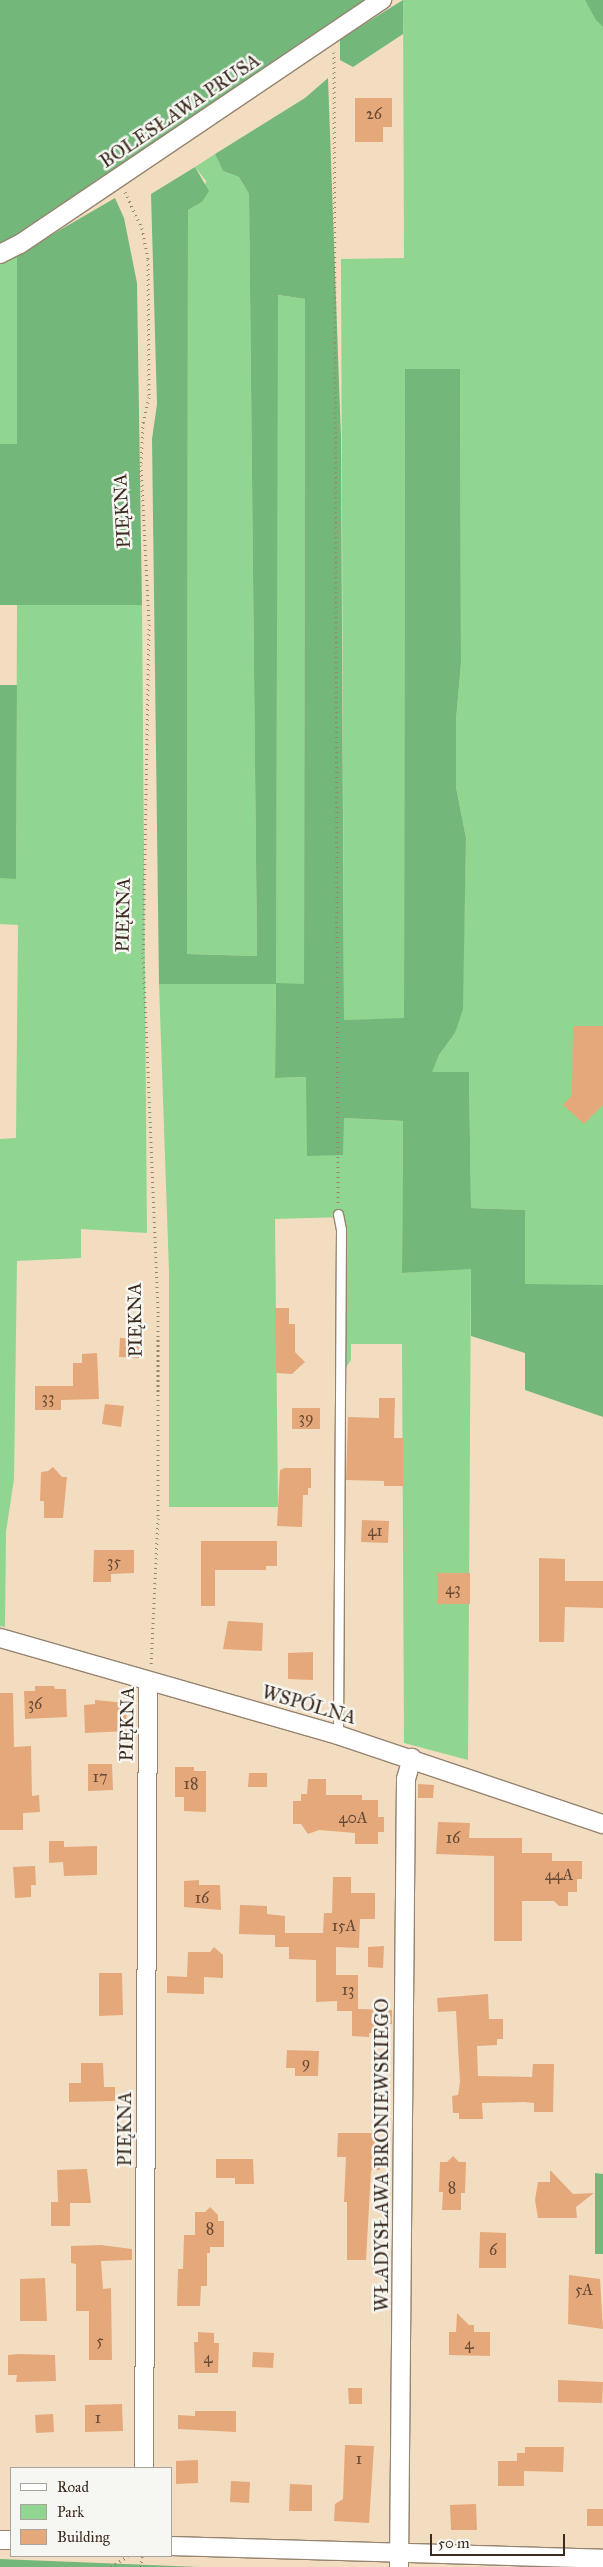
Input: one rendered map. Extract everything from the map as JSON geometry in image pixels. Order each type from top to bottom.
[{"type":"street","name":"BOLESŁAWA PRUSA","points":[[0,254],[20,244],[382,0]]},
{"type":"street","name":"WSPÓLNA","points":[[0,1638],[148,1683],[338,1735],[412,1758],[603,1824]]},
{"type":"street","name":"PIĘKNA","points":[[144,2467],[148,1683]]},
{"type":"street","name":"WŁADYSŁAWA BRONIEWSKIEGO","points":[[400,2560],[406,1779],[412,1758]]},
{"type":"street","points":[[172,2546],[400,2560],[603,2560]]},
{"type":"lane","points":[[338,1214],[341,1230],[338,1735]]},
{"type":"path","points":[[334,32],[338,1214]]},
{"type":"path","name":"PIĘKNA","points":[[118,178],[142,228],[148,259],[149,397],[143,422],[141,465],[149,624],[143,952],[158,1315],[158,1489],[153,1646],[148,1683]]},
{"type":"path","points":[[111,2567],[126,2557]]},
{"type":"green space","points":[[0,0],[364,0],[25,232],[0,243]]},
{"type":"green space","points":[[403,0],[603,0],[603,1285],[525,1285],[525,1210],[471,1208],[469,1072],[431,1073],[439,1055],[455,1033],[463,977],[466,838],[456,787],[456,720],[461,663],[460,369],[405,369],[404,1019],[344,1020],[341,259],[404,258]]},
{"type":"green space","points":[[403,0],[403,34],[353,67],[340,60],[340,39]]},
{"type":"green space","points":[[585,0],[603,0],[603,27],[596,20]]},
{"type":"green space","points":[[328,78],[341,437],[344,1020],[404,1018],[405,369],[460,369],[461,663],[456,720],[456,787],[466,838],[463,1009],[455,1033],[439,1055],[432,1072],[469,1072],[471,1208],[525,1210],[525,1284],[603,1285],[603,1417],[525,1390],[525,1353],[471,1336],[471,1269],[402,1273],[403,1121],[344,1118],[343,1155],[307,1156],[306,1077],[275,1078],[276,984],[159,984],[152,439],[157,404],[151,194],[195,167],[209,191],[202,202],[188,210],[187,954],[257,956],[249,194],[239,177],[223,171],[215,154],[305,98]],"holes":[[[278,295],[305,299],[304,984],[276,983]]]},
{"type":"green space","points":[[215,154],[223,171],[239,177],[249,194],[257,956],[187,954],[188,210],[202,202],[206,181],[195,167]]},
{"type":"green space","points":[[115,198],[124,218],[137,283],[142,605],[0,605],[0,444],[17,444],[17,255]]},
{"type":"green space","points":[[17,255],[17,444],[0,444],[0,263]]},
{"type":"green space","points":[[277,295],[305,299],[304,984],[276,984]]},
{"type":"green space","points":[[17,605],[142,605],[147,1233],[81,1229],[81,1258],[17,1261],[14,1479],[6,1532],[5,1627],[0,1626],[0,1139],[16,1138],[18,925],[0,924],[0,878],[16,878]]},
{"type":"green space","points":[[0,685],[17,685],[16,879],[0,878]]},
{"type":"green space","points":[[159,984],[276,984],[275,1078],[306,1077],[344,1118],[403,1121],[402,1273],[471,1268],[468,1760],[404,1743],[402,1344],[351,1344],[351,1360],[345,1369],[344,1217],[275,1219],[278,1507],[169,1507],[169,1272]]},
{"type":"green space","points":[[595,2173],[603,2174],[603,2254],[595,2254]]},
{"type":"green space","points":[[0,2559],[199,2567],[0,2567]]},
{"type":"building","points":[[355,98],[392,98],[392,127],[383,127],[383,142],[355,142]]},
{"type":"building","points":[[573,1026],[603,1026],[603,1105],[584,1124],[563,1105],[572,1095]]},
{"type":"building","points":[[275,1308],[289,1308],[289,1324],[295,1324],[295,1352],[305,1362],[292,1374],[276,1373]]},
{"type":"building","points":[[120,1338],[141,1339],[140,1358],[119,1357]]},
{"type":"building","points":[[97,1353],[99,1399],[61,1400],[61,1410],[35,1410],[35,1386],[73,1386],[73,1363],[82,1363],[82,1354]]},
{"type":"building","points":[[379,1398],[395,1398],[394,1438],[403,1438],[403,1486],[384,1486],[384,1481],[346,1480],[348,1417],[379,1418]]},
{"type":"building","points":[[105,1404],[124,1406],[121,1427],[102,1424]]},
{"type":"building","points":[[292,1408],[320,1408],[320,1429],[292,1429]]},
{"type":"building","points":[[53,1467],[62,1477],[67,1477],[63,1518],[44,1518],[44,1501],[40,1501],[41,1472],[48,1471]]},
{"type":"building","points":[[285,1468],[311,1468],[311,1488],[308,1488],[308,1495],[303,1495],[302,1527],[277,1526],[280,1470]]},
{"type":"building","points":[[362,1520],[389,1521],[388,1543],[361,1542]]},
{"type":"building","points":[[201,1541],[277,1541],[277,1566],[266,1566],[266,1570],[215,1570],[215,1606],[201,1606]]},
{"type":"building","points":[[94,1550],[134,1550],[134,1573],[111,1574],[111,1582],[93,1582]]},
{"type":"building","points":[[539,1558],[565,1559],[565,1581],[603,1581],[603,1608],[565,1607],[564,1642],[539,1642]]},
{"type":"building","points":[[437,1573],[470,1573],[470,1604],[437,1604]]},
{"type":"building","points":[[228,1621],[263,1623],[262,1651],[223,1649]]},
{"type":"building","points":[[313,1652],[313,1680],[288,1679],[288,1653]]},
{"type":"building","points":[[35,1686],[54,1686],[55,1689],[66,1689],[67,1717],[25,1719],[24,1691],[35,1691]]},
{"type":"building","points":[[0,1693],[13,1693],[14,1747],[31,1746],[32,1796],[39,1795],[40,1812],[23,1813],[23,1830],[0,1830]]},
{"type":"building","points":[[95,1700],[126,1703],[127,1731],[85,1733],[84,1705],[95,1704]]},
{"type":"building","points":[[88,1764],[112,1764],[113,1790],[88,1791]]},
{"type":"building","points":[[175,1767],[194,1767],[194,1771],[206,1771],[206,1812],[184,1811],[184,1797],[175,1797]]},
{"type":"building","points":[[249,1773],[267,1773],[267,1787],[248,1787]]},
{"type":"building","points":[[308,1779],[326,1779],[326,1795],[362,1795],[362,1800],[378,1800],[378,1817],[384,1817],[384,1832],[378,1832],[378,1844],[355,1844],[355,1833],[319,1830],[308,1834],[301,1824],[293,1824],[293,1801],[301,1801],[301,1794],[307,1794]]},
{"type":"building","points":[[418,1784],[434,1785],[433,1798],[418,1798]]},
{"type":"building","points":[[438,1822],[470,1823],[469,1838],[522,1838],[522,1853],[552,1853],[552,1861],[582,1861],[582,1879],[577,1879],[577,1892],[568,1892],[568,1906],[559,1906],[554,1901],[522,1901],[522,1941],[494,1941],[494,1856],[436,1854]]},
{"type":"building","points":[[49,1841],[64,1841],[64,1847],[97,1846],[97,1875],[64,1876],[63,1862],[49,1863]]},
{"type":"building","points":[[35,1866],[36,1885],[31,1885],[31,1897],[15,1898],[13,1867]]},
{"type":"building","points":[[333,1877],[351,1877],[351,1893],[375,1893],[375,1919],[360,1919],[359,1948],[336,1947],[336,1975],[358,1975],[358,2009],[392,2010],[392,2024],[377,2024],[377,2033],[369,2033],[369,2037],[352,2036],[352,2011],[337,2011],[337,2001],[316,2002],[316,1960],[289,1959],[289,1947],[275,1947],[275,1935],[239,1934],[240,1905],[267,1906],[267,1914],[285,1916],[285,1933],[323,1933],[324,1913],[332,1913]]},
{"type":"building","points":[[199,1880],[199,1885],[220,1885],[221,1910],[184,1907],[184,1881]]},
{"type":"building","points":[[384,1946],[383,1968],[368,1967],[368,1947]]},
{"type":"building","points":[[214,1947],[223,1955],[223,1978],[204,1977],[204,1994],[167,1993],[167,1976],[187,1977],[188,1952],[210,1952]]},
{"type":"building","points":[[99,1973],[122,1973],[123,2015],[99,2016]]},
{"type":"building","points":[[488,1994],[489,2019],[503,2019],[503,2039],[497,2039],[497,2045],[477,2046],[478,2076],[532,2077],[533,2064],[554,2064],[553,2112],[534,2112],[534,2103],[524,2102],[482,2103],[483,2119],[459,2119],[459,2113],[453,2113],[452,2096],[458,2095],[460,2082],[456,2011],[438,2012],[437,1998]]},
{"type":"building","points":[[287,2050],[319,2051],[318,2076],[295,2076],[295,2068],[286,2068]]},
{"type":"building","points":[[81,2063],[103,2063],[104,2087],[115,2087],[115,2101],[69,2102],[69,2083],[81,2083]]},
{"type":"building","points":[[338,2133],[378,2133],[380,2170],[371,2170],[366,2260],[347,2260],[347,2202],[344,2202],[346,2157],[337,2157]]},
{"type":"building","points":[[453,2156],[459,2162],[466,2162],[465,2193],[461,2193],[461,2210],[442,2210],[443,2192],[439,2192],[440,2162],[447,2162]]},
{"type":"building","points":[[216,2159],[253,2159],[254,2184],[235,2184],[235,2178],[216,2178]]},
{"type":"building","points":[[87,2169],[91,2203],[70,2203],[70,2226],[51,2226],[51,2202],[58,2202],[57,2170]]},
{"type":"building","points":[[550,2170],[573,2194],[594,2193],[576,2207],[577,2218],[538,2218],[535,2200],[538,2182],[550,2182]]},
{"type":"building","points":[[210,2207],[218,2215],[218,2221],[224,2221],[224,2247],[210,2247],[210,2253],[207,2253],[207,2286],[201,2286],[200,2306],[177,2306],[178,2269],[183,2269],[184,2235],[195,2235],[195,2212],[205,2212]]},
{"type":"building","points":[[480,2232],[506,2233],[506,2268],[479,2268]]},
{"type":"building","points":[[101,2245],[132,2249],[132,2260],[101,2261],[103,2289],[111,2288],[112,2360],[89,2360],[89,2311],[76,2311],[76,2264],[71,2263],[71,2246]]},
{"type":"building","points":[[569,2275],[600,2279],[603,2329],[568,2324]]},
{"type":"building","points":[[45,2278],[47,2321],[20,2321],[20,2279]]},
{"type":"building","points":[[457,2313],[469,2325],[474,2325],[474,2332],[490,2332],[490,2356],[449,2355],[449,2332],[456,2332]]},
{"type":"building","points":[[198,2332],[214,2333],[214,2343],[219,2343],[218,2373],[195,2373],[194,2342],[198,2342]]},
{"type":"building","points":[[253,2352],[274,2353],[273,2368],[252,2367]]},
{"type":"building","points":[[8,2355],[55,2355],[56,2381],[16,2382],[17,2375],[8,2375]]},
{"type":"building","points":[[558,2380],[603,2382],[602,2403],[558,2402]]},
{"type":"building","points":[[348,2388],[362,2388],[362,2404],[349,2404]]},
{"type":"building","points":[[122,2404],[123,2431],[85,2432],[85,2405]]},
{"type":"building","points":[[195,2411],[236,2411],[236,2432],[178,2429],[178,2415],[195,2416]]},
{"type":"building","points":[[53,2414],[54,2432],[36,2433],[35,2415]]},
{"type":"building","points":[[345,2445],[374,2446],[369,2523],[334,2521],[335,2504],[343,2499]]},
{"type":"building","points":[[525,2447],[564,2447],[563,2472],[524,2471],[524,2486],[498,2486],[498,2461],[517,2461],[517,2453],[525,2453]]},
{"type":"building","points":[[198,2460],[198,2483],[176,2484],[176,2461]]},
{"type":"building","points":[[231,2481],[250,2482],[249,2503],[230,2502]]},
{"type":"building","points":[[290,2484],[312,2485],[312,2511],[289,2511]]},
{"type":"building","points":[[476,2504],[477,2530],[451,2530],[450,2505]]},
{"type":"building","points":[[587,2509],[603,2509],[603,2526],[587,2526]]}]
